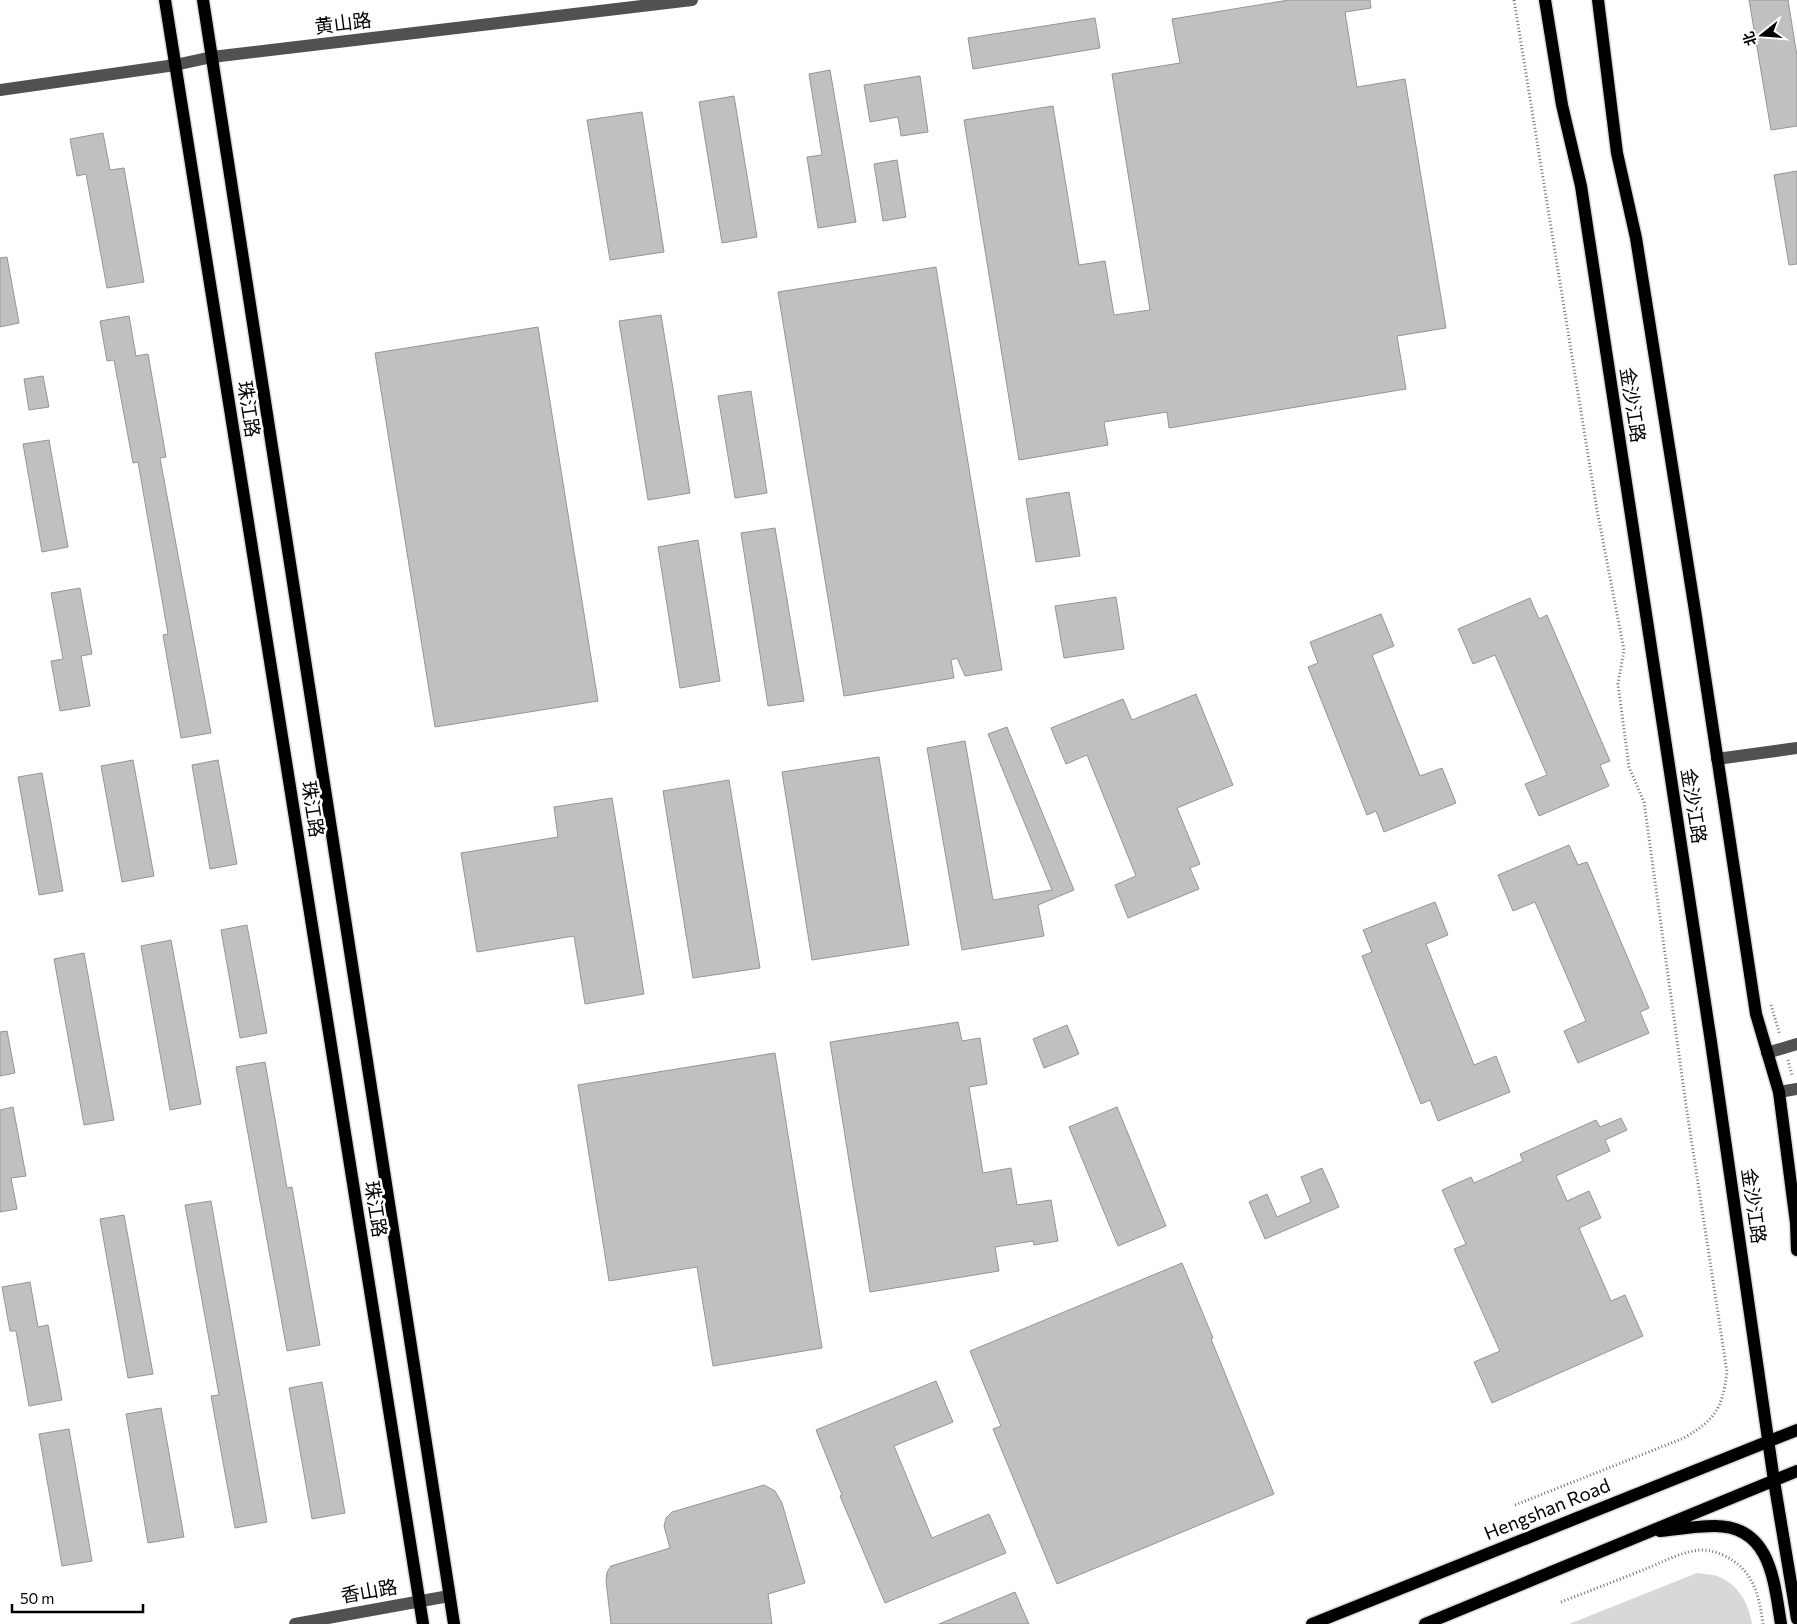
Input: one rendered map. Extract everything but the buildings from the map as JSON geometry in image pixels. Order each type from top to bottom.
[{"type":"main road","name":"珠江路","points":[[165,0],[423,1624]]},
{"type":"main road","points":[[203,0],[454,1624]]},
{"type":"main road","name":"金沙江路","points":[[1545,0],[1562,105],[1581,186],[1711,1042],[1774,1481],[1797,1619]]},
{"type":"main road","name":"金沙江路","points":[[1598,0],[1617,153],[1636,238],[1756,1014],[1779,1092],[1797,1224],[1797,1250]]},
{"type":"main road","name":"Hengshan Road","points":[[1312,1624],[1797,1430]]},
{"type":"main road","points":[[1425,1624],[1797,1471]]},
{"type":"main road","points":[[1648,1532],[1715,1526],[1739,1530],[1752,1538],[1766,1555],[1771,1570],[1781,1624]]},
{"type":"street","name":"黄山路","points":[[0,90],[175,65],[212,57],[692,0]]},
{"type":"street","points":[[1717,759],[1797,748]]},
{"type":"street","points":[[1768,1053],[1797,1044]]},
{"type":"street","points":[[1779,1092],[1797,1089]]},
{"type":"street","name":"香山路","points":[[295,1624],[449,1596]]},
{"type":"path","points":[[1514,0],[1597,510],[1624,650],[1618,684],[1629,767],[1644,802],[1726,1372],[1724,1392],[1715,1415],[1704,1426],[1684,1438],[1515,1505]]},
{"type":"path","points":[[1770,1000],[1797,1089]]},
{"type":"path","points":[[1561,1602],[1700,1550],[1716,1552],[1735,1561],[1747,1573],[1755,1586],[1763,1624]]},
{"type":"shaded area","points":[[1697,1573],[1717,1576],[1737,1589],[1748,1609],[1752,1624],[1569,1624]]}]
